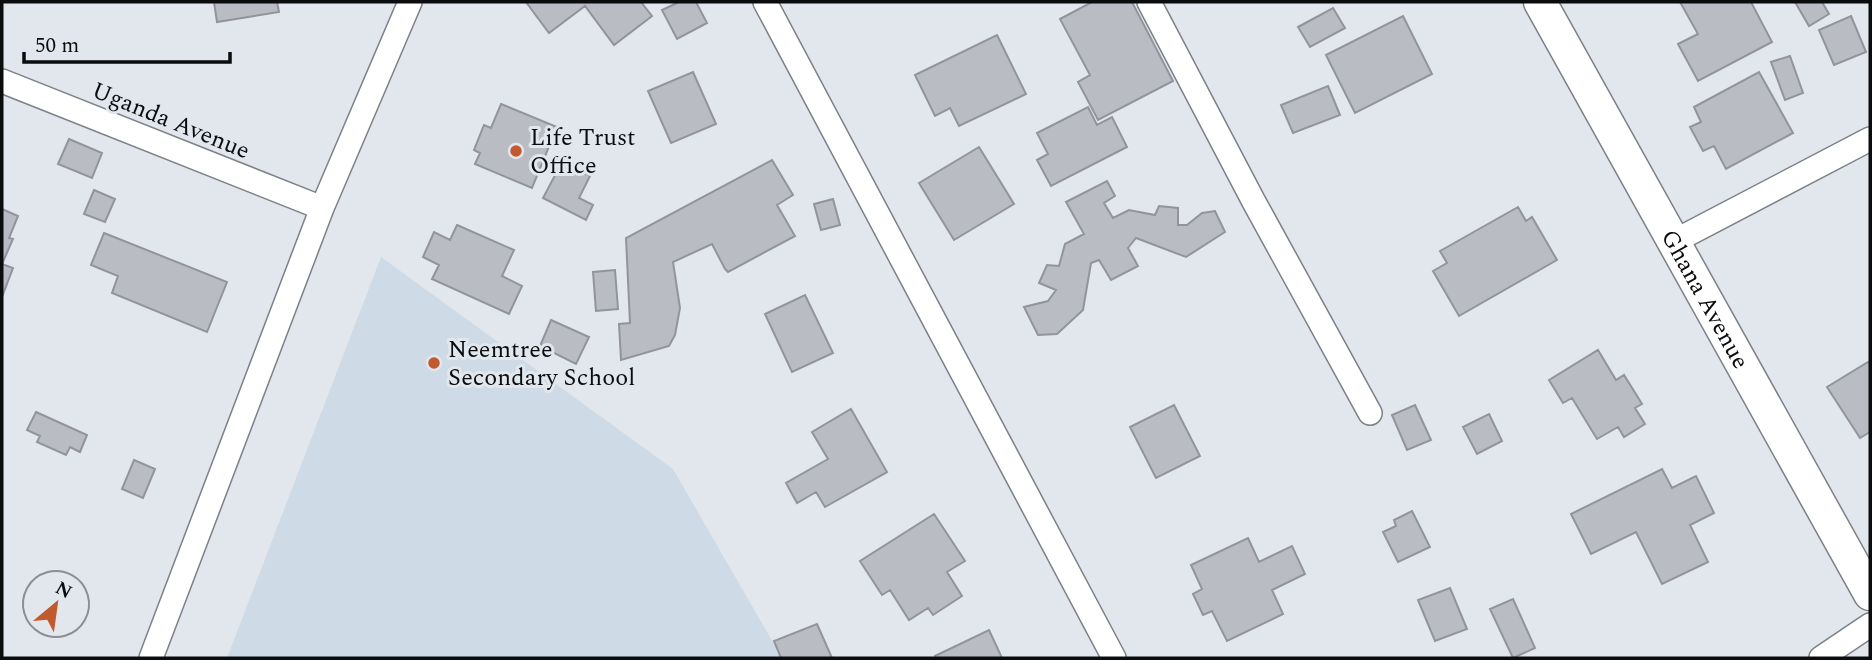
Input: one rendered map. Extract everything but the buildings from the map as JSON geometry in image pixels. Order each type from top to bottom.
[{"type":"main road","name":"Ghana Avenue","points":[[1541,2],[1870,594]]},
{"type":"street","points":[[151,658],[322,208],[410,2]]},
{"type":"street","points":[[765,2],[1114,658]]},
{"type":"street","points":[[1149,2],[1254,202],[1370,413]]},
{"type":"street","name":"Uganda Avenue","points":[[2,81],[322,208]]},
{"type":"street","points":[[1673,242],[1870,139]]},
{"type":"street","points":[[1821,658],[1870,625]]},
{"type":"shaded area","name":"Neemtree Secondary School","points":[[381,257],[673,469],[782,658],[227,658]]},
{"type":"place","name":"Life Trust Office","points":[[516,151]]},
{"type":"place","name":"Neemtree Secondary School","points":[[434,363]]}]
